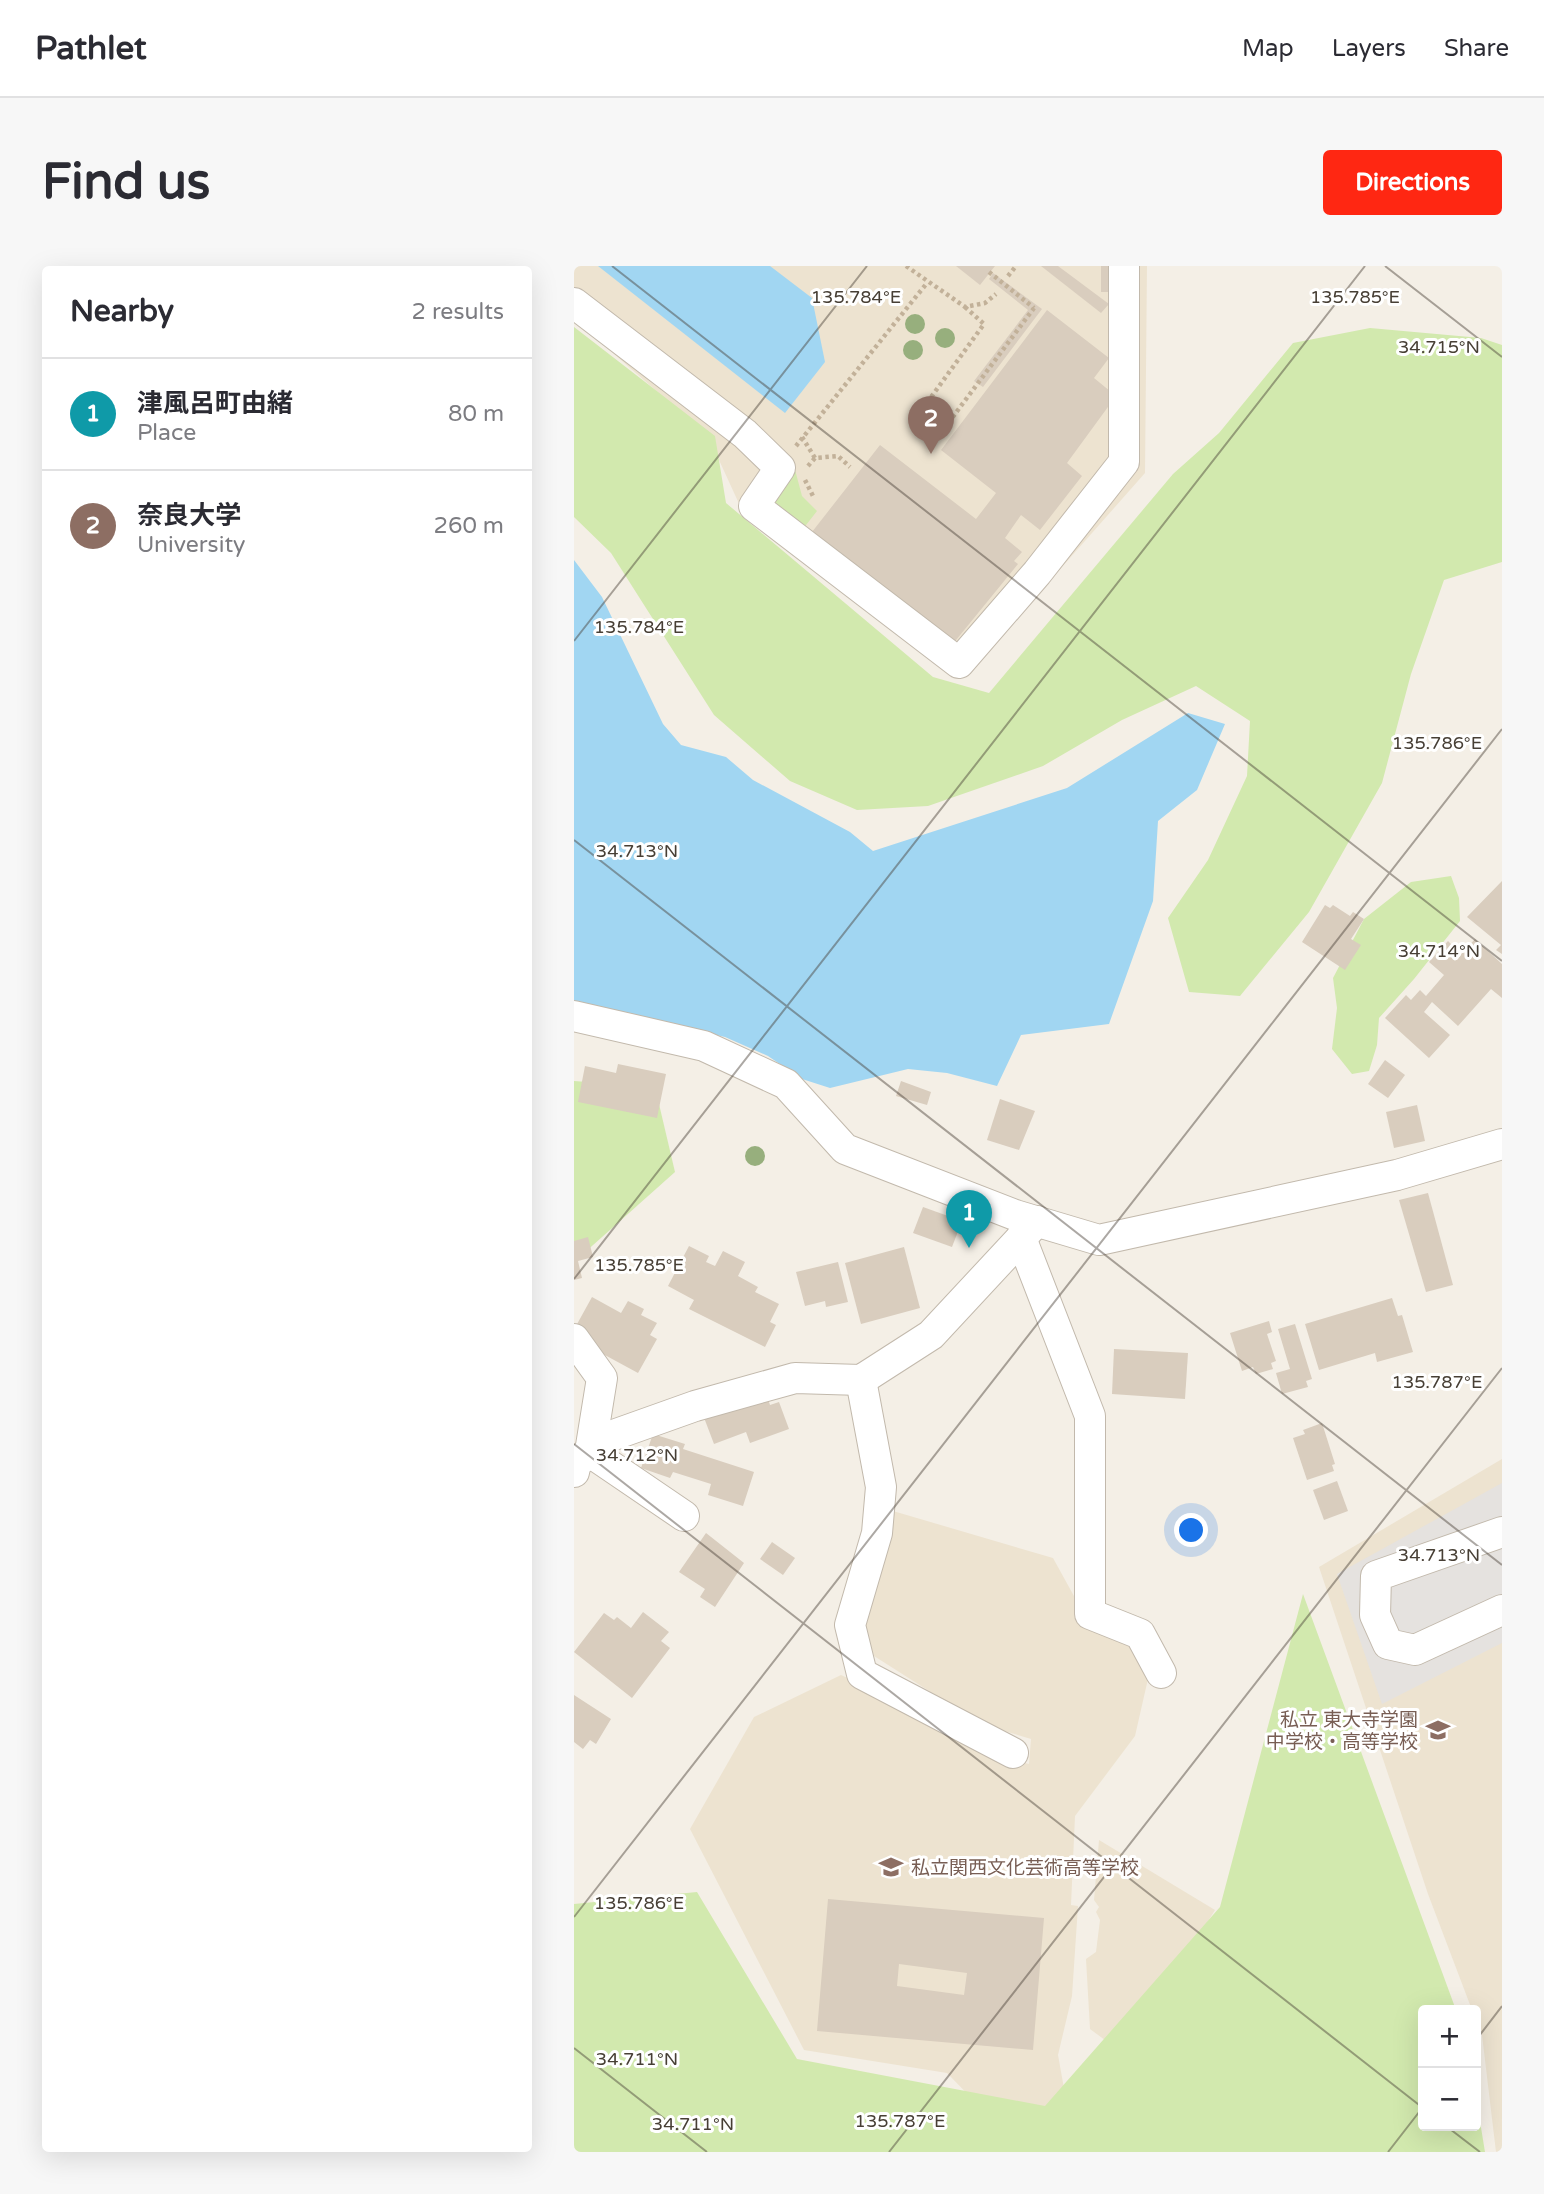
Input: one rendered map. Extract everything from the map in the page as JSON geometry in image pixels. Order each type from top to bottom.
[{"type":"street","points":[[574,303],[745,434],[780,468],[754,506],[959,663],[1037,573],[1124,462],[1124,266]]},
{"type":"street","points":[[574,1016],[704,1046],[786,1084],[845,1149],[1029,1230],[1099,1240],[1397,1175],[1502,1144]]},
{"type":"street","points":[[582,1462],[608,1437],[695,1406],[795,1378],[862,1380],[931,1335],[1029,1230]]},
{"type":"street","points":[[1029,1230],[1090,1416],[1090,1614],[1140,1634],[1161,1673]]},
{"type":"street","points":[[574,1339],[602,1378],[582,1462]]},
{"type":"street","points":[[862,1380],[881,1488],[877,1533],[850,1625],[862,1674],[1013,1754]]},
{"type":"street","points":[[582,1462],[684,1516]]},
{"type":"street","points":[[1502,1532],[1376,1576],[1375,1615],[1388,1644],[1415,1650],[1502,1610]]},
{"type":"path","points":[[906,266],[965,307],[984,324],[924,407],[946,426],[1034,308],[989,272]]},
{"type":"path","points":[[1008,276],[1016,266]]},
{"type":"path","points":[[780,468],[927,283]]},
{"type":"path","points":[[965,307],[985,303],[996,294]]},
{"type":"path","points":[[802,437],[815,458],[838,456],[850,467]]},
{"type":"shaded area","points":[[574,266],[1147,266],[1145,473],[964,678],[741,508],[708,436],[574,319]]},
{"type":"shaded area","name":"私立 東大寺学園 中学校・高等学校","points":[[1502,1459],[1502,2152],[1496,2152],[1481,2031],[1481,2005],[1470,2005],[1428,1894],[1319,1567]]},
{"type":"shaded area","points":[[1502,1483],[1502,1643],[1382,1704],[1337,1574]]},
{"type":"shaded area","name":"私立関西文化芸術高等学校","points":[[893,1511],[1053,1558],[1080,1607],[1129,1639],[1150,1670],[1135,1736],[1075,1816],[1071,1905],[1078,1906],[1072,1996],[1058,2055],[1072,2133],[1024,2152],[947,2073],[804,2050],[690,1829],[754,1717],[841,1675],[865,1686],[973,1750],[1029,1764],[1031,1739],[981,1724],[874,1656],[864,1624]]},
{"type":"shaded area","name":"私立関西文化芸術高等学校","points":[[1099,1840],[1215,1910],[1124,2054],[1090,2029],[1086,1959],[1096,1952],[1100,1920],[1096,1912],[1099,1907],[1094,1900]]},
{"type":"green space","points":[[574,327],[715,436],[726,503],[933,677],[989,693],[1173,474],[1219,433],[1293,343],[1370,328],[1481,338],[1502,345],[1502,562],[1444,580],[1411,674],[1382,783],[1309,912],[1240,996],[1189,992],[1168,918],[1208,860],[1247,776],[1250,721],[1196,686],[1122,720],[1043,766],[928,806],[857,810],[790,781],[714,715],[611,553],[574,517]]},
{"type":"green space","points":[[794,466],[802,496],[817,511],[799,534],[768,502]]},
{"type":"green space","points":[[1451,876],[1459,898],[1460,921],[1379,1018],[1377,1045],[1369,1071],[1352,1074],[1332,1049],[1337,1008],[1333,978],[1364,919],[1411,882]]},
{"type":"green space","points":[[574,1081],[655,1087],[675,1172],[574,1262]]},
{"type":"green space","points":[[1303,1594],[1454,2005],[1418,2005],[1418,2131],[1481,2131],[1481,2128],[1485,2152],[574,2152],[574,1904],[697,1892],[797,2059],[1045,2106],[1220,1907]]},
{"type":"water","points":[[598,266],[770,266],[812,298],[825,362],[785,413]]},
{"type":"water","points":[[574,560],[602,597],[663,724],[681,745],[726,757],[753,780],[850,832],[873,851],[1067,788],[1188,713],[1225,724],[1197,790],[1158,821],[1153,901],[1109,1024],[1021,1035],[997,1086],[947,1073],[908,1069],[830,1088],[802,1079],[768,1056],[725,1037],[574,1001]]},
{"type":"building","points":[[956,266],[995,266],[980,285]]},
{"type":"building","points":[[1041,266],[1058,266],[1109,304],[1101,313]]},
{"type":"building","points":[[1101,266],[1108,266],[1108,292],[1101,292]]},
{"type":"building","points":[[993,273],[1042,309],[983,387],[974,381],[1028,310],[989,279]]},
{"type":"building","points":[[1047,310],[1109,358],[1094,378],[1116,396],[1067,463],[1082,476],[1040,530],[1021,515],[1005,538],[1022,552],[1014,561],[1018,564],[952,645],[812,532],[880,445],[976,519],[996,493],[941,450]]},
{"type":"building","points":[[1502,881],[1502,954],[1496,950],[1501,945],[1467,917]]},
{"type":"building","points":[[1325,905],[1330,908],[1333,905],[1350,916],[1353,912],[1364,919],[1351,939],[1361,945],[1345,970],[1302,942]]},
{"type":"building","points":[[1475,939],[1502,964],[1502,998],[1491,989],[1458,1026],[1432,1002],[1424,1012],[1450,1035],[1429,1058],[1385,1018],[1406,995],[1411,1000],[1420,990],[1426,996],[1444,975],[1429,962],[1448,941],[1457,950],[1451,957],[1455,961]]},
{"type":"building","points":[[1385,1060],[1405,1075],[1388,1098],[1368,1084]]},
{"type":"building","points":[[618,1064],[666,1074],[657,1118],[578,1102],[585,1066],[616,1073]]},
{"type":"building","points":[[901,1081],[931,1092],[927,1105],[896,1096]]},
{"type":"building","points":[[1000,1099],[1035,1111],[1019,1150],[987,1140]]},
{"type":"building","points":[[1417,1105],[1425,1141],[1394,1148],[1386,1112]]},
{"type":"building","points":[[1428,1193],[1453,1285],[1426,1292],[1399,1200]]},
{"type":"building","points":[[923,1207],[962,1221],[952,1247],[913,1233]]},
{"type":"building","points":[[588,1237],[593,1257],[578,1261],[582,1278],[574,1280],[574,1241]]},
{"type":"building","points":[[689,1246],[709,1256],[706,1262],[715,1266],[723,1251],[745,1262],[738,1276],[758,1287],[755,1292],[779,1304],[770,1322],[776,1325],[765,1347],[689,1309],[694,1300],[668,1286]]},
{"type":"building","points":[[904,1247],[920,1308],[861,1324],[845,1263]]},
{"type":"building","points":[[838,1262],[848,1302],[826,1307],[825,1301],[805,1306],[796,1272]]},
{"type":"building","points":[[592,1297],[621,1313],[628,1301],[644,1309],[641,1315],[657,1323],[650,1335],[657,1339],[638,1373],[579,1341],[576,1326]]},
{"type":"building","points":[[1392,1298],[1398,1316],[1402,1315],[1413,1352],[1377,1362],[1375,1353],[1319,1370],[1305,1324]]},
{"type":"building","points":[[1269,1321],[1272,1332],[1267,1334],[1276,1361],[1271,1363],[1273,1369],[1256,1374],[1253,1367],[1242,1371],[1230,1333]]},
{"type":"building","points":[[1295,1324],[1312,1379],[1306,1381],[1308,1387],[1282,1394],[1276,1373],[1290,1369],[1278,1329]]},
{"type":"building","points":[[1114,1349],[1188,1353],[1185,1399],[1112,1394]]},
{"type":"building","points":[[767,1396],[770,1405],[779,1402],[789,1429],[750,1443],[746,1432],[714,1444],[703,1415]]},
{"type":"building","points":[[1322,1423],[1335,1464],[1332,1465],[1334,1471],[1307,1480],[1293,1438],[1305,1434],[1303,1430]]},
{"type":"building","points":[[653,1434],[685,1444],[683,1449],[754,1472],[743,1506],[708,1495],[711,1484],[673,1472],[670,1478],[641,1468]]},
{"type":"building","points":[[1337,1481],[1348,1511],[1324,1520],[1313,1490]]},
{"type":"building","points":[[706,1533],[744,1563],[715,1607],[700,1597],[705,1589],[679,1572]]},
{"type":"building","points":[[772,1542],[795,1558],[783,1575],[760,1559]]},
{"type":"building","points":[[643,1612],[669,1632],[661,1641],[670,1648],[632,1698],[574,1652],[604,1613],[614,1620],[617,1617],[631,1628]]},
{"type":"building","points":[[574,1695],[611,1719],[596,1744],[590,1740],[583,1749],[574,1742]]},
{"type":"building","points":[[828,1899],[1044,1918],[1033,2050],[817,2031]],"holes":[[[899,1964],[967,1973],[964,1995],[897,1986]]]},
{"type":"place","name":"奈良大学","points":[[931,454]]},
{"type":"place","name":"津風呂町由緒","points":[[969,1248]]},
{"type":"place","name":"私立 東大寺学園 中学校・高等学校","points":[[1438,1730]]},
{"type":"place","name":"私立関西文化芸術高等学校","points":[[891,1867]]}]
